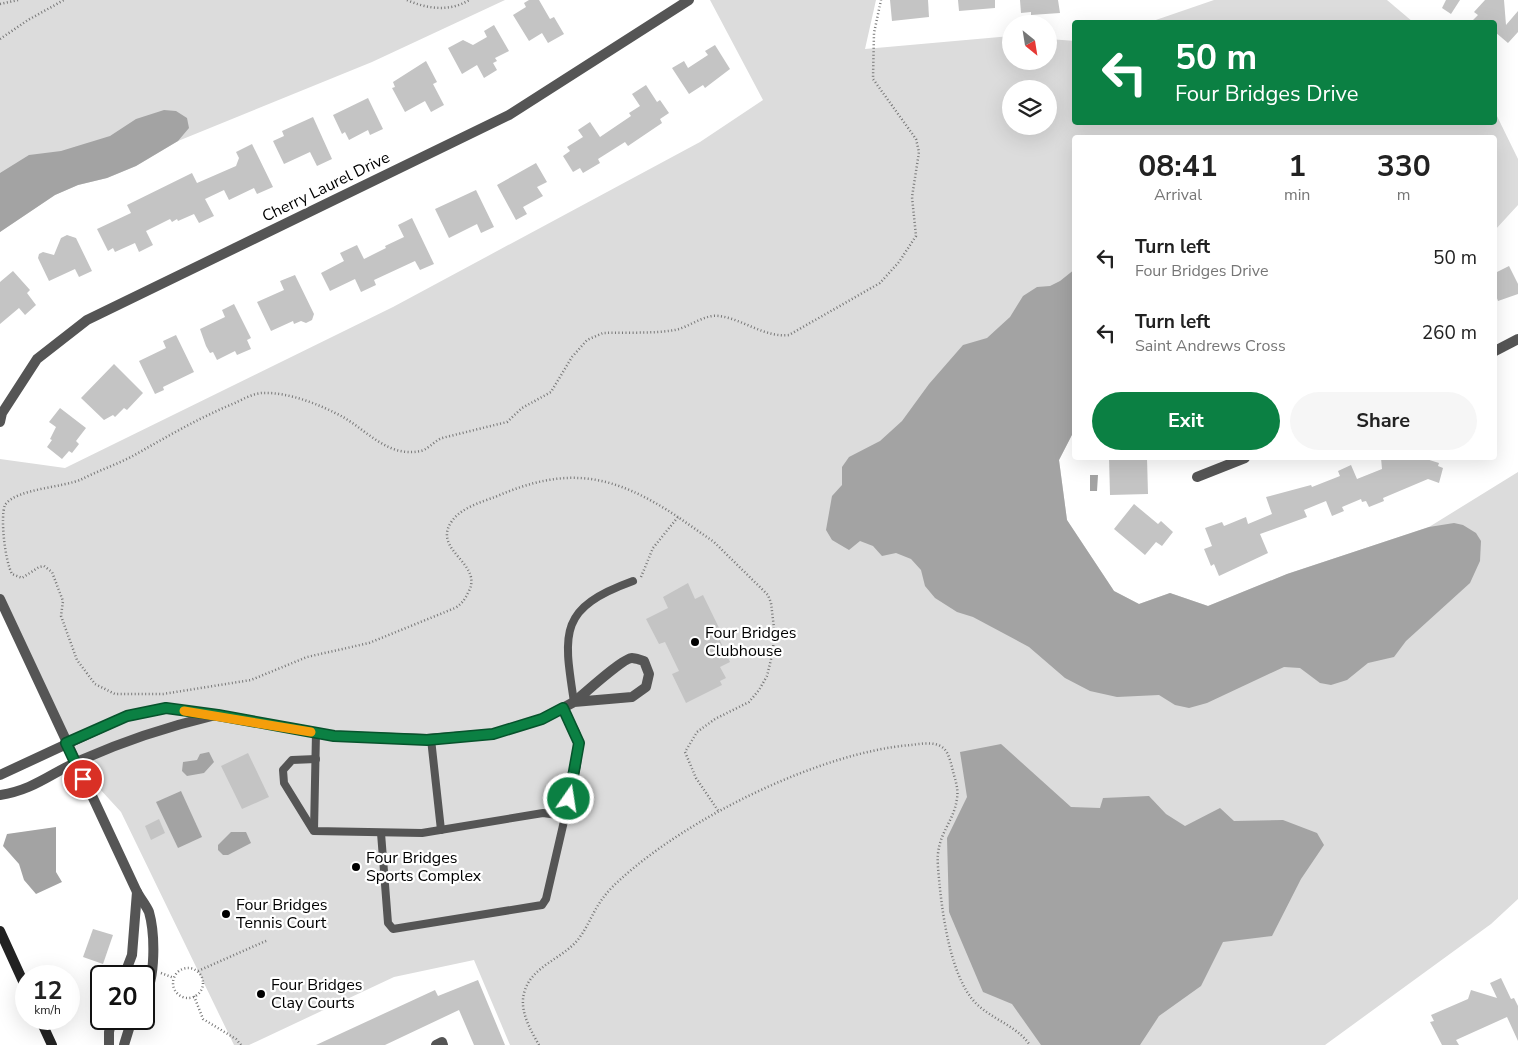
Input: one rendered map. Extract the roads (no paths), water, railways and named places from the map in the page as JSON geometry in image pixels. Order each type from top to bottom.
[{"type":"main road","points":[[0,931],[16,965]]},
{"type":"main road","points":[[45,1030],[52,1045]]},
{"type":"street","name":"Cherry Laurel Drive","points":[[0,422],[2,413],[37,359],[87,320],[509,115],[689,0]]},
{"type":"street","points":[[1497,350],[1518,339]]},
{"type":"street","points":[[1197,477],[1240,460]]},
{"type":"street","points":[[0,599],[136,892],[148,911],[153,935],[151,965]]},
{"type":"street","points":[[0,775],[127,716],[166,708],[218,715],[334,736],[431,739],[493,734],[542,719],[574,702],[605,678],[620,662],[632,658],[644,661],[649,674],[646,686],[632,697],[574,702]]},
{"type":"street","points":[[0,795],[29,788],[76,762],[134,738],[218,715]]},
{"type":"street","points":[[128,965],[132,955],[136,892]]},
{"type":"street","points":[[109,1045],[111,1030]]},
{"type":"street","points":[[124,1045],[129,1030]]},
{"type":"street","points":[[436,1045],[442,1042],[443,1045]]},
{"type":"lane","points":[[574,702],[566,644],[572,621],[588,602],[604,592],[633,581]]},
{"type":"lane","points":[[381,833],[388,923],[393,929],[542,905],[546,899],[577,765],[579,743],[563,708]]},
{"type":"lane","points":[[314,831],[316,733]]},
{"type":"lane","points":[[431,739],[441,830]]},
{"type":"lane","points":[[314,831],[284,783],[283,770],[292,760],[316,759]]},
{"type":"lane","points":[[314,831],[422,833],[542,813],[565,816]]},
{"type":"place","name":"Four Bridges Clubhouse","points":[[695,642]]},
{"type":"place","name":"Four Bridges Sports Complex","points":[[356,867]]},
{"type":"place","name":"Four Bridges Tennis Court","points":[[226,914]]},
{"type":"place","name":"Four Bridges Clay Courts","points":[[261,994]]}]
